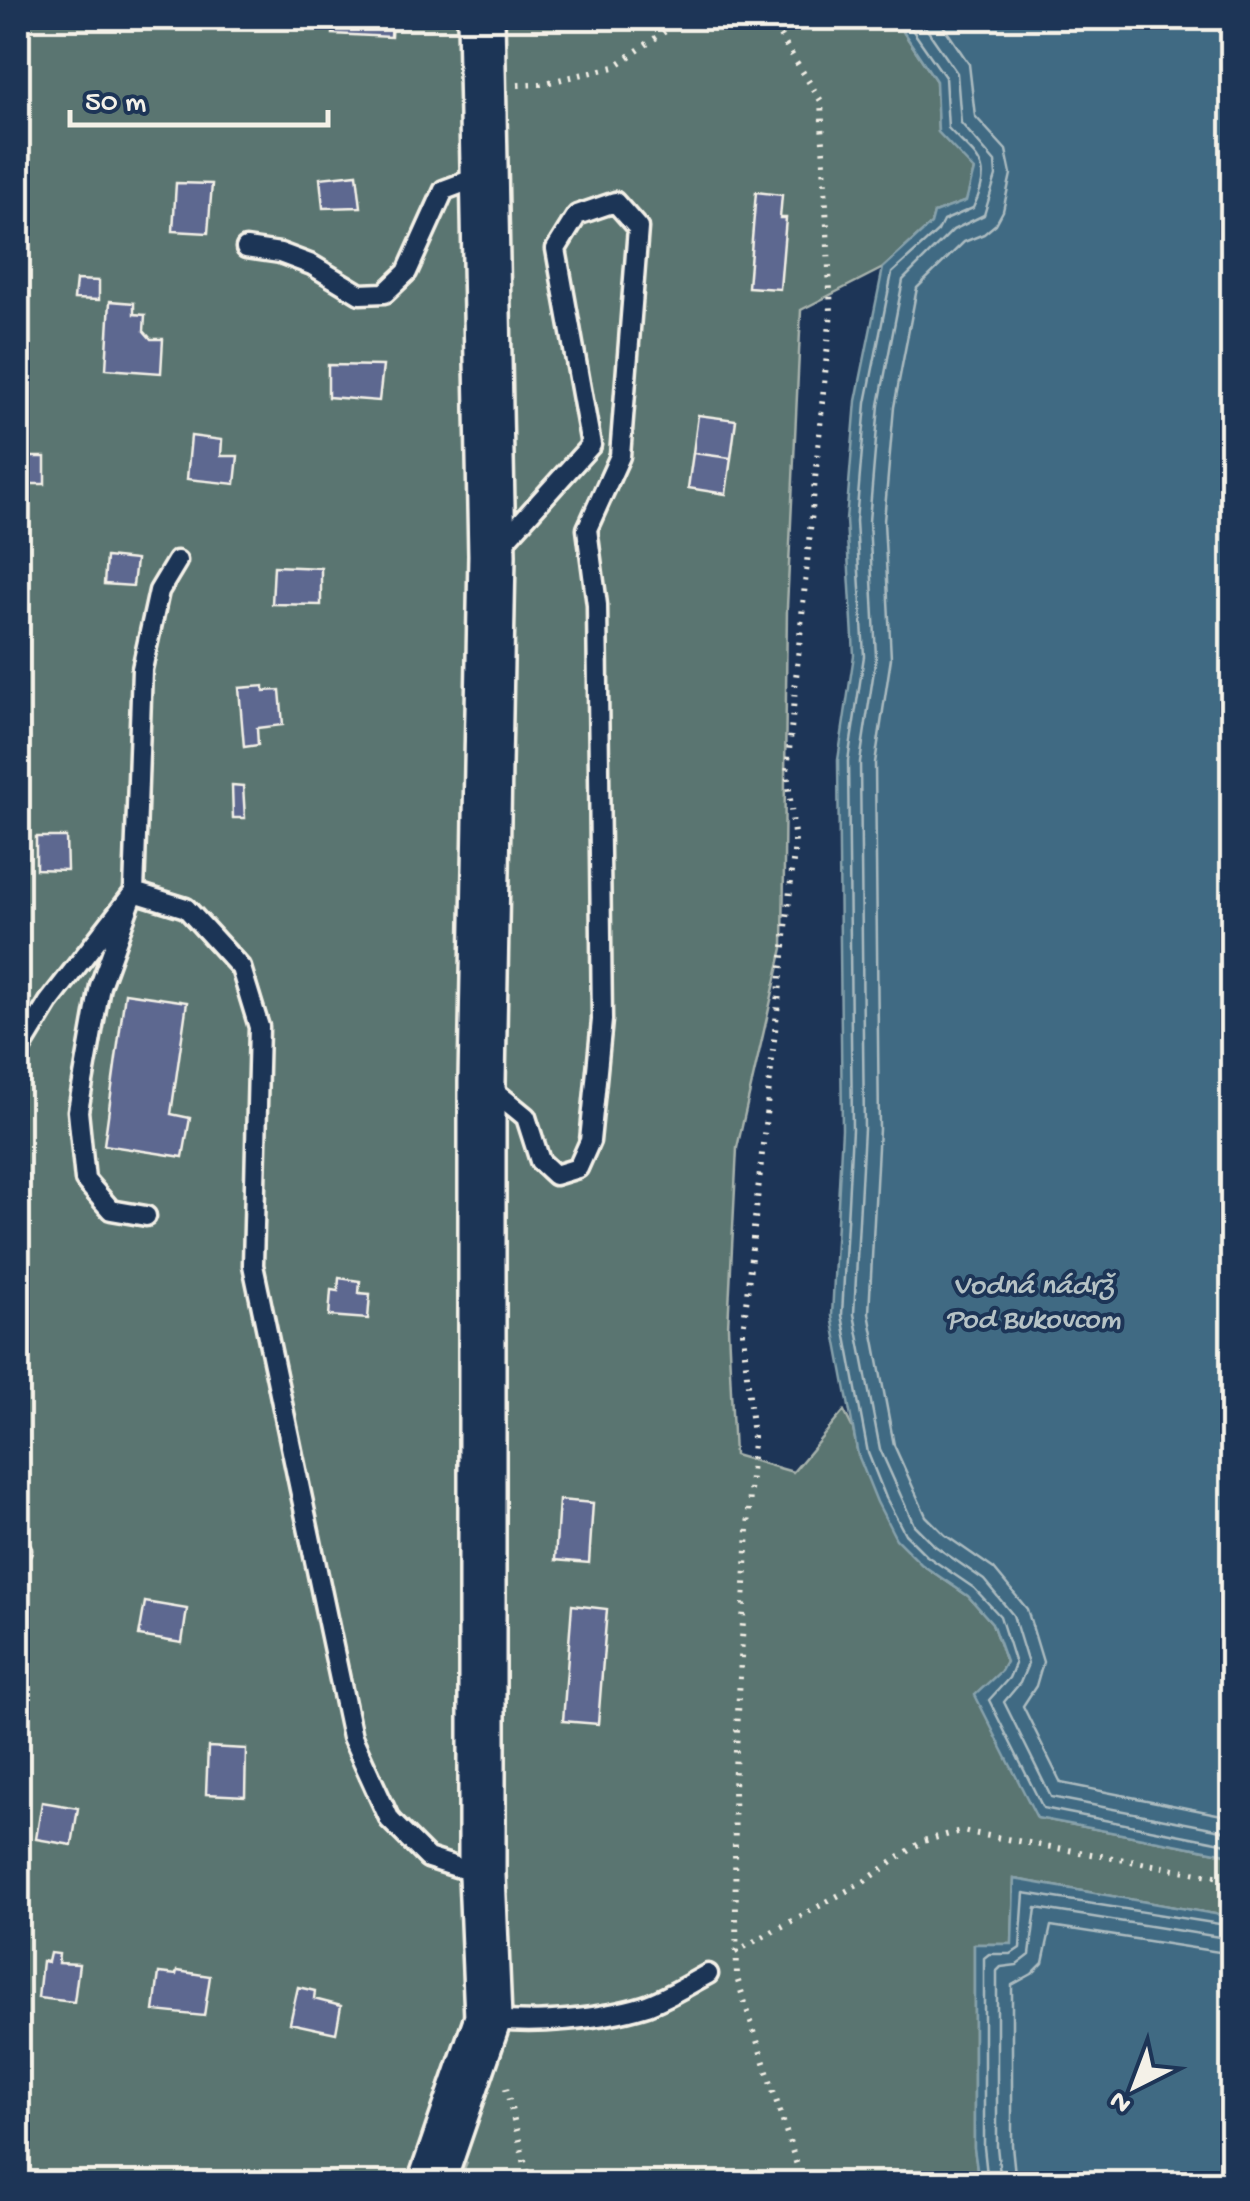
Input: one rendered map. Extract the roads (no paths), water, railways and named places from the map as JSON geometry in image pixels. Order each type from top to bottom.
[{"type":"street","points":[[431,2184],[488,2018],[482,1875],[482,1082],[492,555],[481,18]]},
{"type":"lane","points":[[246,248],[280,253],[312,265],[360,294],[385,293],[407,272],[444,190],[484,174]]},
{"type":"lane","points":[[482,1082],[526,1117],[540,1162],[555,1175],[578,1168],[590,1141],[602,1020],[596,605],[587,529],[620,456],[638,228],[615,202],[577,215],[556,249],[591,445],[492,555]]},
{"type":"lane","points":[[146,1216],[110,1210],[84,1180],[78,1110],[100,986],[134,892],[142,669],[159,591],[177,561]]},
{"type":"lane","points":[[18,1053],[49,1002],[134,892]]},
{"type":"lane","points":[[134,892],[186,908],[240,968],[259,1027],[253,1266],[352,1737],[390,1820],[428,1858],[482,1875]]},
{"type":"lane","points":[[488,2018],[509,2023],[576,2018],[645,2006],[708,1974]]},
{"type":"water","name":"Vodná nádrž Pod Bukovcom","points":[[894,18],[1232,18],[1232,1855],[1037,1818],[975,1695],[1006,1662],[992,1623],[968,1596],[921,1564],[896,1539],[858,1455],[832,1316],[842,1129],[838,760],[854,655],[846,520],[856,401],[883,268],[931,224],[934,213],[966,201],[974,170],[938,132],[936,81]]},
{"type":"water","points":[[1014,1879],[1232,1917],[1232,2183],[979,2183],[974,2148],[974,1944],[1012,1944]]}]
